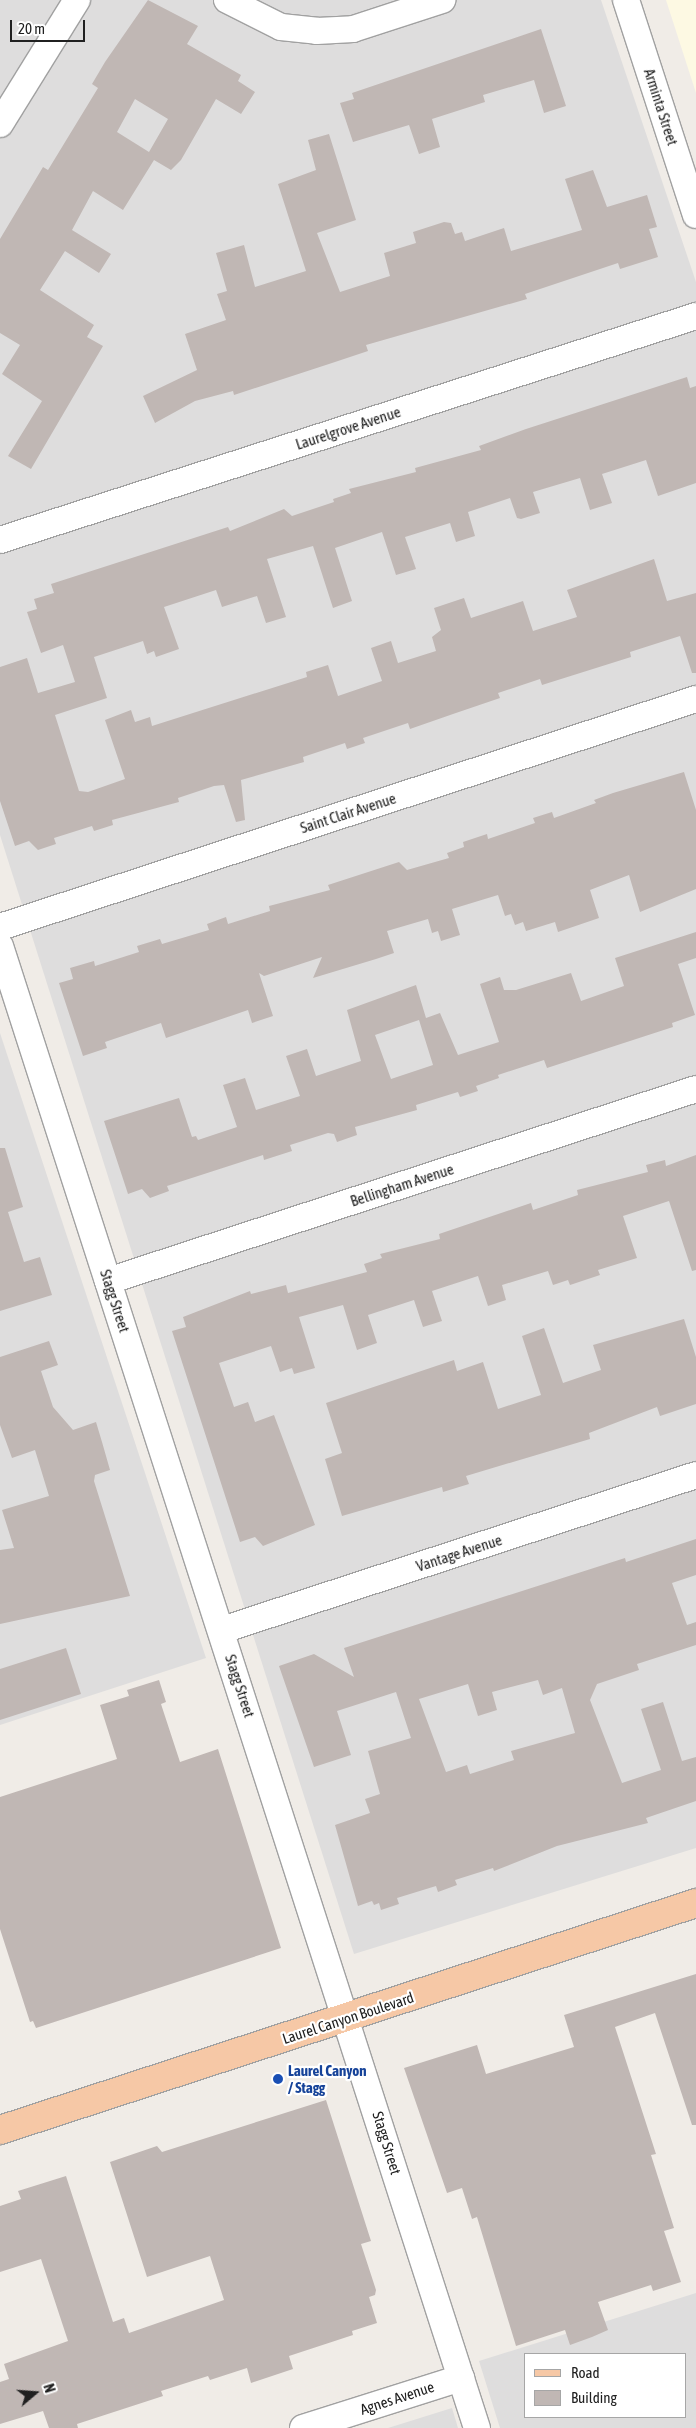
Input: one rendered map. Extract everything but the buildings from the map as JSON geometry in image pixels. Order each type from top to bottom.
[{"type":"main road","name":"Laurel Canyon Boulevard","points":[[0,2130],[696,1903]]},
{"type":"street","points":[[0,124],[77,0]]},
{"type":"street","points":[[228,0],[281,27],[317,31],[353,29],[442,0]]},
{"type":"street","name":"Arminta Street","points":[[626,0],[696,215]]},
{"type":"street","name":"Laurelgrove Avenue","points":[[0,540],[696,316]]},
{"type":"street","name":"Saint Clair Avenue","points":[[0,927],[696,699]]},
{"type":"street","name":"Stagg Street","points":[[2,961],[348,2018],[477,2428]]},
{"type":"street","name":"Bellingham Avenue","points":[[108,1281],[696,1088]]},
{"type":"street","name":"Vantage Avenue","points":[[222,1630],[696,1475]]},
{"type":"street","name":"Agnes Avenue","points":[[303,2428],[461,2378]]},
{"type":"shaded area","points":[[0,0],[601,0],[696,282],[696,1848],[354,1954],[0,835]]},
{"type":"shaded area","points":[[666,0],[696,0],[696,93]]},
{"type":"shaded area","points":[[0,1033],[206,1658],[0,1725]]},
{"type":"shaded area","points":[[696,2293],[696,2428],[500,2428],[479,2361]]},
{"type":"shaded area","points":[[452,2408],[458,2428],[388,2428]]},
{"type":"place","name":"Laurel Canyon / Stagg","points":[[278,2079]]}]
